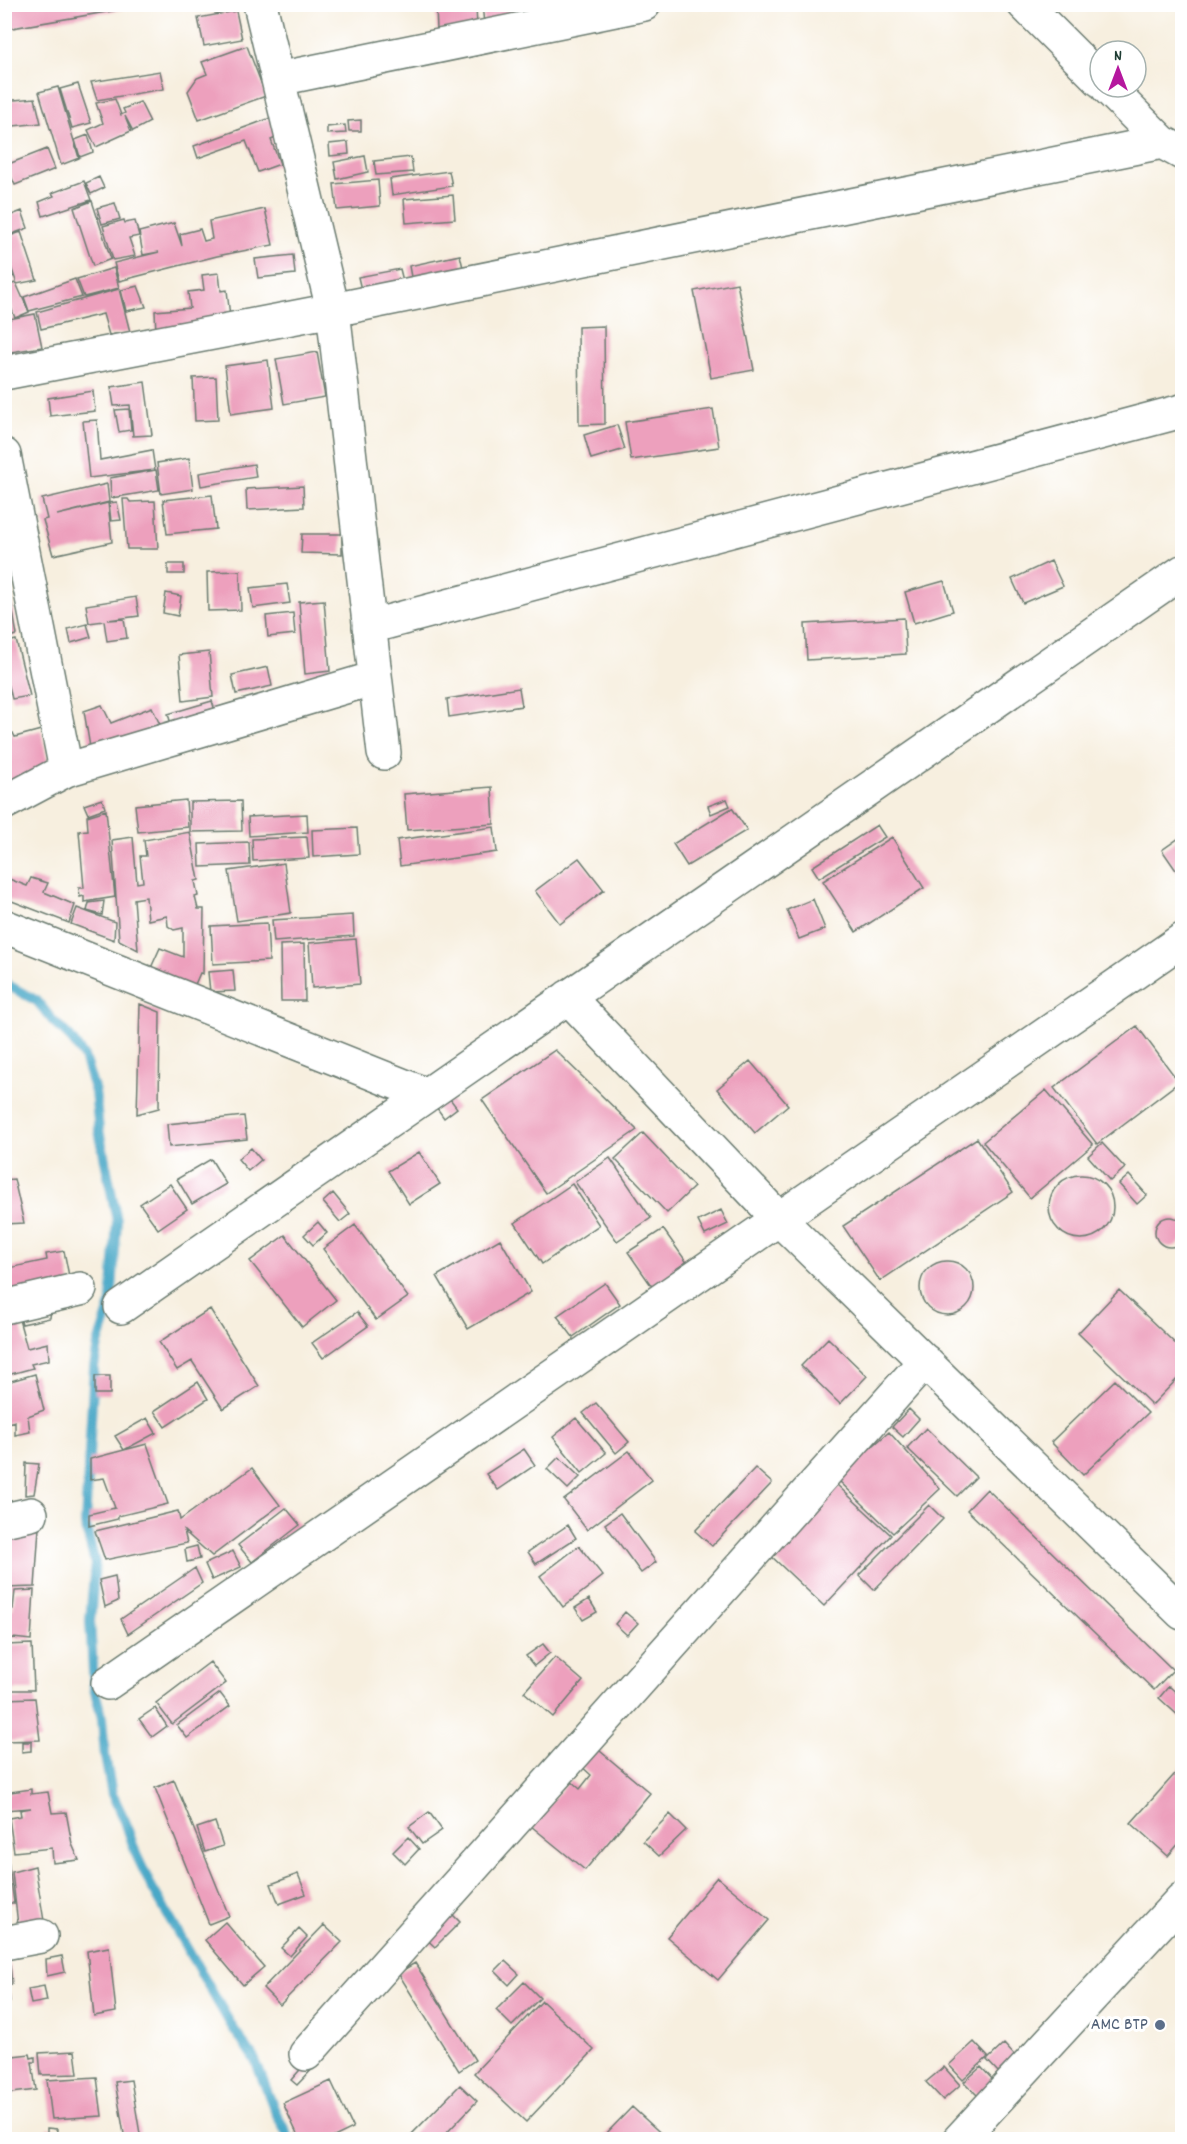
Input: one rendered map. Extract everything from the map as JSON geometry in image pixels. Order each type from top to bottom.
[{"type":"street","points":[[260,4],[333,310],[384,753]]},
{"type":"street","points":[[278,80],[644,4]]},
{"type":"street","points":[[1024,4],[1088,69]]},
{"type":"street","points":[[1120,99],[1172,147]]},
{"type":"street","points":[[4,373],[1172,147]]},
{"type":"street","points":[[369,627],[1182,411]]},
{"type":"street","points":[[4,455],[66,770]]},
{"type":"street","points":[[121,1307],[1182,572]]},
{"type":"street","points":[[4,802],[66,770],[375,678]]},
{"type":"street","points":[[4,926],[427,1095]]},
{"type":"street","points":[[108,1683],[1182,940]]},
{"type":"street","points":[[568,997],[779,1219],[1182,1612]]},
{"type":"street","points":[[4,1307],[80,1289]]},
{"type":"street","points":[[306,2054],[925,1361]]},
{"type":"street","points":[[959,2139],[1182,1899]]},
{"type":"street","points":[[4,1943],[41,1936]]},
{"type":"building","points":[[4,4],[141,4],[141,6],[6,29]]},
{"type":"building","points":[[369,4],[404,4],[404,6],[369,9]]},
{"type":"building","points":[[482,4],[517,4],[519,20],[484,24]]},
{"type":"building","points":[[521,4],[559,4],[560,11],[523,16]]},
{"type":"building","points":[[476,6],[477,28],[437,30],[436,8]]},
{"type":"building","points":[[236,11],[242,39],[204,46],[198,18]]},
{"type":"building","points":[[247,46],[266,96],[199,120],[188,91],[197,78],[207,74],[202,62]]},
{"type":"building","points":[[160,71],[164,89],[97,100],[91,82]]},
{"type":"building","points":[[78,84],[91,123],[72,128],[60,89]]},
{"type":"building","points":[[58,87],[79,158],[61,165],[39,92]]},
{"type":"building","points":[[35,98],[41,123],[4,127],[4,101]]},
{"type":"building","points":[[115,99],[121,115],[125,113],[123,109],[140,102],[150,122],[133,131],[125,116],[131,131],[96,147],[88,130],[103,123],[96,103]]},
{"type":"building","points":[[279,115],[286,134],[271,140],[280,164],[258,172],[246,141],[198,158],[194,146]]},
{"type":"building","points":[[361,120],[361,131],[349,131],[348,121]]},
{"type":"building","points":[[345,125],[346,133],[327,134],[327,127]]},
{"type":"building","points":[[88,135],[93,152],[80,157],[75,140]]},
{"type":"building","points":[[348,142],[349,154],[330,156],[329,144]]},
{"type":"building","points":[[47,149],[55,169],[15,185],[6,165]]},
{"type":"building","points":[[365,156],[368,172],[337,179],[334,162]]},
{"type":"building","points":[[411,157],[413,172],[376,175],[374,161]]},
{"type":"building","points":[[449,171],[452,186],[392,195],[390,179]]},
{"type":"building","points":[[99,177],[104,188],[91,194],[86,183]]},
{"type":"building","points":[[378,180],[380,206],[337,210],[334,184]]},
{"type":"building","points":[[84,181],[91,200],[43,216],[39,202],[54,196],[52,193]]},
{"type":"building","points":[[453,195],[455,219],[406,223],[404,199]]},
{"type":"building","points":[[92,201],[111,259],[93,266],[74,208]]},
{"type":"building","points":[[115,203],[120,219],[102,224],[97,208]]},
{"type":"building","points":[[265,209],[273,245],[217,256],[119,281],[114,263],[159,252],[143,255],[139,232],[174,223],[182,246],[180,234],[200,229],[204,241],[212,239],[209,221]]},
{"type":"building","points":[[22,211],[28,228],[4,237],[4,218]]},
{"type":"building","points":[[124,220],[125,223],[135,221],[139,236],[129,238],[135,256],[113,260],[103,226]]},
{"type":"building","points":[[21,232],[37,280],[17,284],[4,247],[4,238]]},
{"type":"building","points":[[5,254],[14,276],[5,280]]},
{"type":"building","points":[[293,255],[295,274],[258,278],[255,259]]},
{"type":"building","points":[[460,255],[465,276],[413,288],[409,266]]},
{"type":"building","points":[[114,268],[119,288],[84,297],[77,279]]},
{"type":"building","points":[[400,269],[404,285],[362,294],[358,277]]},
{"type":"building","points":[[219,273],[221,291],[227,290],[230,317],[156,332],[155,311],[190,308],[188,292],[204,290],[202,275]]},
{"type":"building","points":[[75,279],[82,297],[29,311],[24,297]]},
{"type":"building","points":[[16,283],[29,312],[15,318],[9,302],[4,303],[4,286]]},
{"type":"building","points":[[737,283],[754,370],[711,378],[694,291]]},
{"type":"building","points":[[138,286],[146,307],[126,311],[121,290]]},
{"type":"building","points":[[119,289],[130,332],[109,335],[103,314],[41,329],[37,312]]},
{"type":"building","points":[[35,314],[42,347],[4,353],[4,320]]},
{"type":"building","points":[[604,326],[605,424],[579,425],[578,327]]},
{"type":"building","points":[[317,352],[325,397],[284,404],[276,359]]},
{"type":"building","points":[[268,360],[274,408],[231,414],[225,366]]},
{"type":"building","points":[[216,377],[218,420],[195,421],[193,378]]},
{"type":"building","points":[[145,382],[152,435],[133,436],[130,405],[114,406],[111,387]]},
{"type":"building","points":[[93,391],[95,411],[50,416],[48,398]]},
{"type":"building","points":[[129,409],[131,430],[119,432],[115,410]]},
{"type":"building","points":[[713,409],[719,447],[631,460],[625,422]]},
{"type":"building","points":[[97,420],[100,460],[152,450],[155,470],[89,478],[83,421]]},
{"type":"building","points":[[617,425],[625,449],[591,459],[584,435]]},
{"type":"building","points":[[189,458],[193,489],[161,494],[157,463]]},
{"type":"building","points":[[254,464],[256,477],[201,486],[199,473]]},
{"type":"building","points":[[156,470],[159,490],[111,498],[110,478]]},
{"type":"building","points":[[107,484],[109,502],[57,515],[108,503],[112,542],[53,555],[43,520],[47,519],[42,499]]},
{"type":"building","points":[[303,486],[304,507],[247,510],[246,489]]},
{"type":"building","points":[[212,495],[216,529],[167,534],[163,500]]},
{"type":"building","points":[[123,499],[128,499],[130,502],[155,501],[158,549],[127,549]]},
{"type":"building","points":[[117,502],[121,520],[111,521],[109,503]]},
{"type":"building","points":[[302,534],[342,534],[342,554],[301,553]]},
{"type":"building","points":[[1051,561],[1063,586],[1023,603],[1012,579]]},
{"type":"building","points":[[168,564],[184,564],[184,574],[168,574]]},
{"type":"building","points":[[240,571],[241,610],[208,611],[207,572]]},
{"type":"building","points":[[944,581],[953,611],[914,623],[905,592]]},
{"type":"building","points":[[287,584],[290,603],[253,608],[250,588]]},
{"type":"building","points":[[9,590],[17,635],[4,638],[4,591]]},
{"type":"building","points":[[166,593],[181,596],[178,616],[163,613]]},
{"type":"building","points":[[136,597],[139,616],[108,620],[124,619],[127,638],[107,641],[104,621],[89,623],[86,605]]},
{"type":"building","points":[[324,600],[330,671],[305,674],[299,602]]},
{"type":"building","points":[[293,613],[295,634],[268,637],[266,616]]},
{"type":"building","points":[[904,618],[906,654],[807,660],[805,624]]},
{"type":"building","points":[[87,624],[91,637],[71,643],[68,629]]},
{"type":"building","points":[[16,640],[30,696],[12,699],[9,686],[4,688],[4,643]]},
{"type":"building","points":[[209,652],[213,697],[183,701],[179,655]]},
{"type":"building","points":[[268,667],[272,686],[236,694],[232,675]]},
{"type":"building","points":[[519,688],[522,706],[449,717],[447,699]]},
{"type":"building","points":[[212,701],[216,714],[172,727],[168,714]]},
{"type":"building","points":[[102,705],[111,723],[152,707],[161,727],[91,753],[84,711]]},
{"type":"building","points":[[41,730],[50,773],[4,792],[4,736],[13,733],[15,737]]},
{"type":"building","points":[[492,787],[494,824],[407,830],[404,794]]},
{"type":"building","points":[[102,799],[105,808],[88,814],[84,805]]},
{"type":"building","points":[[727,799],[730,806],[711,814],[708,806]]},
{"type":"building","points":[[186,800],[188,827],[138,832],[135,805]]},
{"type":"building","points":[[241,801],[242,831],[190,832],[190,802]]},
{"type":"building","points":[[732,808],[747,830],[687,866],[673,844]]},
{"type":"building","points":[[106,810],[115,897],[84,902],[84,896],[80,897],[79,888],[84,888],[79,831],[88,830],[87,816]]},
{"type":"building","points":[[307,814],[308,832],[249,836],[248,817]]},
{"type":"building","points":[[877,825],[885,837],[819,878],[812,867]]},
{"type":"building","points":[[494,827],[497,852],[400,866],[397,840]]},
{"type":"building","points":[[357,828],[359,854],[313,857],[312,830]]},
{"type":"building","points":[[190,832],[199,880],[195,881],[198,896],[195,897],[198,909],[204,909],[203,974],[200,973],[193,989],[150,970],[160,948],[183,957],[183,928],[174,930],[168,926],[167,916],[148,920],[146,897],[134,899],[138,950],[119,940],[112,840],[133,837],[137,883],[143,882],[140,856],[146,856],[144,840]]},
{"type":"building","points":[[1182,836],[1182,879],[1162,850]]},
{"type":"building","points":[[307,837],[309,858],[253,861],[252,839]]},
{"type":"building","points":[[892,837],[924,888],[856,932],[823,881]]},
{"type":"building","points":[[249,842],[250,865],[200,867],[199,844]]},
{"type":"building","points":[[579,858],[604,890],[560,924],[535,891]]},
{"type":"building","points":[[284,863],[291,913],[237,921],[229,871]]},
{"type":"building","points":[[4,877],[27,886],[31,878],[48,883],[44,892],[75,905],[69,923],[4,898]]},
{"type":"building","points":[[813,899],[825,929],[799,939],[787,910]]},
{"type":"building","points":[[104,901],[102,915],[87,911],[89,903]]},
{"type":"building","points":[[77,908],[115,922],[114,940],[71,924]]},
{"type":"building","points":[[353,915],[354,936],[274,942],[272,920]]},
{"type":"building","points":[[267,923],[269,961],[213,964],[211,926]]},
{"type":"building","points":[[356,939],[360,984],[312,988],[309,943]]},
{"type":"building","points":[[304,944],[305,1001],[281,1001],[280,945]]},
{"type":"building","points":[[233,970],[235,991],[210,992],[208,972]]},
{"type":"building","points":[[140,1004],[160,1012],[159,1108],[137,1114]]},
{"type":"building","points":[[1137,1026],[1179,1082],[1097,1144],[1054,1088]]},
{"type":"building","points":[[555,1050],[637,1130],[546,1193],[482,1100]]},
{"type":"building","points":[[750,1061],[788,1105],[755,1133],[717,1089]]},
{"type":"building","points":[[1046,1090],[1093,1145],[1030,1198],[983,1142]]},
{"type":"building","points":[[447,1095],[457,1108],[444,1118],[434,1104]]},
{"type":"building","points":[[244,1116],[247,1139],[169,1147],[167,1124]]},
{"type":"building","points":[[643,1133],[694,1187],[667,1213],[615,1159]]},
{"type":"building","points":[[977,1138],[1013,1192],[880,1281],[843,1226]]},
{"type":"building","points":[[1102,1143],[1125,1168],[1110,1181],[1088,1156]]},
{"type":"building","points":[[251,1148],[261,1160],[248,1171],[238,1159]]},
{"type":"building","points":[[419,1152],[440,1184],[409,1204],[388,1171]]},
{"type":"building","points":[[610,1158],[651,1218],[617,1241],[575,1182]]},
{"type":"building","points":[[211,1159],[226,1184],[192,1204],[177,1179]]},
{"type":"building","points":[[1081,1175],[1093,1177],[1104,1184],[1111,1195],[1113,1207],[1111,1219],[1104,1230],[1093,1237],[1081,1239],[1069,1237],[1058,1230],[1051,1219],[1049,1207],[1051,1195],[1058,1184],[1069,1177]]},
{"type":"building","points":[[1129,1175],[1147,1195],[1137,1204],[1119,1184]]},
{"type":"building","points":[[14,1179],[24,1223],[4,1224],[4,1180]]},
{"type":"building","points":[[170,1184],[187,1209],[158,1229],[140,1204]]},
{"type":"building","points":[[572,1184],[599,1225],[542,1264],[515,1223]]},
{"type":"building","points":[[333,1193],[350,1214],[340,1222],[323,1202]]},
{"type":"building","points":[[721,1210],[728,1224],[705,1235],[698,1221]]},
{"type":"building","points":[[1170,1217],[1180,1222],[1185,1232],[1180,1242],[1170,1247],[1160,1242],[1155,1232],[1160,1222]]},
{"type":"building","points":[[318,1222],[327,1233],[313,1245],[304,1235]]},
{"type":"building","points":[[355,1225],[408,1297],[376,1320],[323,1249]]},
{"type":"building","points":[[663,1229],[688,1264],[653,1288],[628,1252]]},
{"type":"building","points":[[285,1235],[336,1300],[302,1327],[250,1261]]},
{"type":"building","points":[[500,1239],[531,1292],[468,1329],[437,1276]]},
{"type":"building","points":[[64,1251],[71,1286],[4,1301],[4,1269],[47,1260],[46,1254]]},
{"type":"building","points":[[942,1261],[952,1261],[962,1265],[970,1273],[974,1288],[970,1303],[962,1311],[952,1315],[942,1315],[932,1311],[924,1303],[920,1293],[920,1283],[924,1273],[932,1265]]},
{"type":"building","points":[[605,1283],[620,1304],[573,1337],[557,1316]]},
{"type":"building","points":[[1119,1290],[1182,1350],[1182,1374],[1152,1405],[1078,1333]]},
{"type":"building","points":[[52,1299],[50,1318],[22,1324],[17,1308]]},
{"type":"building","points":[[210,1309],[259,1386],[223,1409],[192,1361],[177,1370],[159,1342]]},
{"type":"building","points":[[357,1312],[368,1326],[323,1358],[312,1343]]},
{"type":"building","points":[[18,1316],[27,1348],[48,1343],[49,1360],[31,1364],[33,1368],[4,1376],[4,1319]]},
{"type":"building","points":[[828,1338],[867,1376],[840,1404],[801,1366]]},
{"type":"building","points":[[35,1374],[44,1410],[28,1416],[30,1432],[15,1435],[15,1421],[4,1424],[4,1383]]},
{"type":"building","points":[[95,1376],[110,1376],[110,1394],[95,1394]]},
{"type":"building","points":[[1115,1380],[1148,1413],[1083,1475],[1051,1442]]},
{"type":"building","points":[[198,1382],[208,1399],[165,1427],[154,1411]]},
{"type":"building","points":[[596,1403],[629,1442],[616,1453],[583,1413]]},
{"type":"building","points":[[909,1409],[919,1419],[903,1437],[892,1427]]},
{"type":"building","points":[[147,1418],[156,1433],[124,1450],[115,1436]]},
{"type":"building","points":[[576,1418],[606,1453],[582,1473],[553,1437]]},
{"type":"building","points":[[926,1428],[976,1477],[957,1496],[907,1448]]},
{"type":"building","points":[[889,1432],[940,1489],[893,1533],[836,1478]]},
{"type":"building","points":[[147,1444],[168,1504],[118,1516],[118,1519],[89,1526],[89,1514],[115,1508],[104,1478],[90,1480],[90,1459]]},
{"type":"building","points":[[524,1449],[535,1465],[498,1490],[486,1474]]},
{"type":"building","points":[[629,1451],[652,1480],[587,1530],[564,1500]]},
{"type":"building","points":[[559,1457],[580,1477],[568,1489],[547,1469]]},
{"type":"building","points":[[26,1463],[39,1464],[34,1494],[25,1495]]},
{"type":"building","points":[[252,1468],[280,1505],[212,1556],[184,1531],[187,1543],[105,1560],[95,1531],[178,1511],[180,1520]]},
{"type":"building","points":[[755,1468],[772,1483],[712,1546],[695,1531]]},
{"type":"building","points":[[836,1484],[891,1535],[824,1606],[770,1555]]},
{"type":"building","points":[[987,1489],[1173,1670],[1154,1690],[967,1510]]},
{"type":"building","points":[[929,1505],[943,1519],[874,1590],[859,1575]]},
{"type":"building","points":[[286,1508],[300,1525],[252,1562],[238,1545]]},
{"type":"building","points":[[620,1513],[656,1562],[641,1573],[605,1524]]},
{"type":"building","points":[[568,1525],[576,1538],[536,1564],[528,1552]]},
{"type":"building","points":[[39,1528],[35,1587],[4,1588],[4,1536]]},
{"type":"building","points":[[197,1546],[200,1559],[187,1562],[185,1549]]},
{"type":"building","points":[[579,1546],[603,1576],[563,1607],[540,1576]]},
{"type":"building","points":[[233,1551],[241,1567],[212,1580],[205,1564]]},
{"type":"building","points":[[195,1568],[202,1583],[128,1634],[121,1619]]},
{"type":"building","points":[[115,1576],[118,1601],[105,1607],[99,1580]]},
{"type":"building","points":[[34,1590],[31,1640],[13,1638],[4,1640],[4,1609],[13,1609],[15,1591]]},
{"type":"building","points":[[589,1599],[597,1612],[583,1620],[575,1608]]},
{"type":"building","points":[[625,1612],[638,1623],[627,1635],[615,1624]]},
{"type":"building","points":[[32,1644],[34,1690],[4,1690],[4,1645]]},
{"type":"building","points":[[543,1644],[550,1653],[534,1666],[526,1656]]},
{"type":"building","points":[[555,1657],[583,1681],[553,1717],[524,1692]]},
{"type":"building","points":[[210,1662],[226,1683],[172,1724],[156,1703]]},
{"type":"building","points":[[1169,1686],[1182,1698],[1182,1719],[1159,1698]]},
{"type":"building","points":[[220,1693],[230,1706],[187,1738],[177,1725]]},
{"type":"building","points":[[35,1698],[40,1740],[4,1741],[4,1699]]},
{"type":"building","points":[[155,1708],[167,1726],[152,1737],[139,1719]]},
{"type":"building","points":[[22,1742],[31,1742],[31,1751],[22,1752]]},
{"type":"building","points":[[594,1746],[650,1793],[585,1870],[531,1826],[570,1780],[580,1789],[591,1775],[579,1764]]},
{"type":"building","points":[[1182,1766],[1182,1840],[1168,1856],[1131,1823]]},
{"type":"building","points":[[174,1780],[229,1916],[209,1924],[155,1788]]},
{"type":"building","points":[[31,1789],[31,1794],[48,1792],[52,1813],[66,1812],[72,1844],[79,1860],[53,1863],[52,1848],[14,1852],[9,1818],[21,1816],[20,1810],[31,1808],[4,1810],[4,1793]]},
{"type":"building","points":[[429,1812],[442,1830],[422,1844],[409,1827]]},
{"type":"building","points":[[670,1814],[686,1830],[659,1856],[643,1841]]},
{"type":"building","points":[[215,1822],[223,1846],[205,1852],[197,1828]]},
{"type":"building","points":[[408,1837],[419,1849],[405,1864],[393,1852]]},
{"type":"building","points":[[6,1845],[14,1903],[4,1903],[4,1846]]},
{"type":"building","points":[[35,1866],[44,1921],[18,1925],[12,1872]]},
{"type":"building","points":[[298,1874],[306,1894],[279,1904],[271,1884]]},
{"type":"building","points":[[717,1877],[769,1920],[718,1980],[667,1937]]},
{"type":"building","points":[[446,1908],[460,1922],[435,1947],[420,1933]]},
{"type":"building","points":[[225,1922],[264,1967],[243,1985],[205,1940]]},
{"type":"building","points":[[324,1925],[342,1942],[280,2005],[263,1988]]},
{"type":"building","points":[[299,1929],[307,1937],[290,1956],[281,1948]]},
{"type":"building","points":[[109,1947],[116,2012],[94,2016],[87,1951]]},
{"type":"building","points":[[62,1956],[65,1972],[47,1976],[46,1959]]},
{"type":"building","points":[[505,1961],[519,1974],[509,1985],[495,1971]]},
{"type":"building","points":[[415,1963],[475,2060],[459,2071],[398,1973]]},
{"type":"building","points":[[10,1965],[12,1984],[4,1986],[4,1966]]},
{"type":"building","points":[[524,1982],[540,1998],[512,2026],[496,2010]]},
{"type":"building","points":[[44,1986],[47,2001],[31,2004],[28,1989]]},
{"type":"building","points":[[9,1991],[10,2002],[4,2003],[4,1992]]},
{"type":"building","points":[[542,2001],[594,2050],[526,2122],[474,2073]]},
{"type":"building","points":[[974,2042],[988,2057],[963,2080],[949,2065]]},
{"type":"building","points":[[1004,2044],[1015,2056],[998,2072],[987,2060]]},
{"type":"building","points":[[75,2051],[78,2074],[41,2075],[39,2053]]},
{"type":"building","points":[[30,2054],[31,2058],[35,2057],[35,2062],[32,2062],[36,2090],[4,2094],[4,2057]]},
{"type":"building","points":[[314,2054],[321,2060],[297,2085],[291,2080]]},
{"type":"building","points":[[944,2067],[960,2085],[943,2100],[926,2082]]},
{"type":"building","points":[[981,2067],[994,2081],[978,2096],[964,2082]]},
{"type":"building","points":[[97,2077],[102,2116],[52,2119],[47,2080]]},
{"type":"building","points":[[131,2080],[141,2140],[125,2140],[115,2082]]},
{"type":"building","points":[[331,2081],[353,2128],[328,2140],[300,2140],[283,2103]]},
{"type":"building","points":[[460,2085],[477,2101],[440,2140],[409,2140],[408,2138]]},
{"type":"building","points":[[632,2107],[668,2140],[600,2140]]},
{"type":"building","points":[[47,2128],[57,2129],[56,2140],[47,2140]]},
{"type":"waterway","points":[[4,983],[37,1001],[70,1037],[84,1057],[95,1092],[99,1130],[117,1221],[111,1304],[98,1344],[94,1367],[85,1524],[95,1563],[90,1621],[94,1688],[102,1718],[105,1756],[112,1794],[150,1884],[231,2025],[255,2060],[275,2111],[290,2140]]},
{"type":"place","name":"AMC BTP","points":[[1160,2025]]}]
